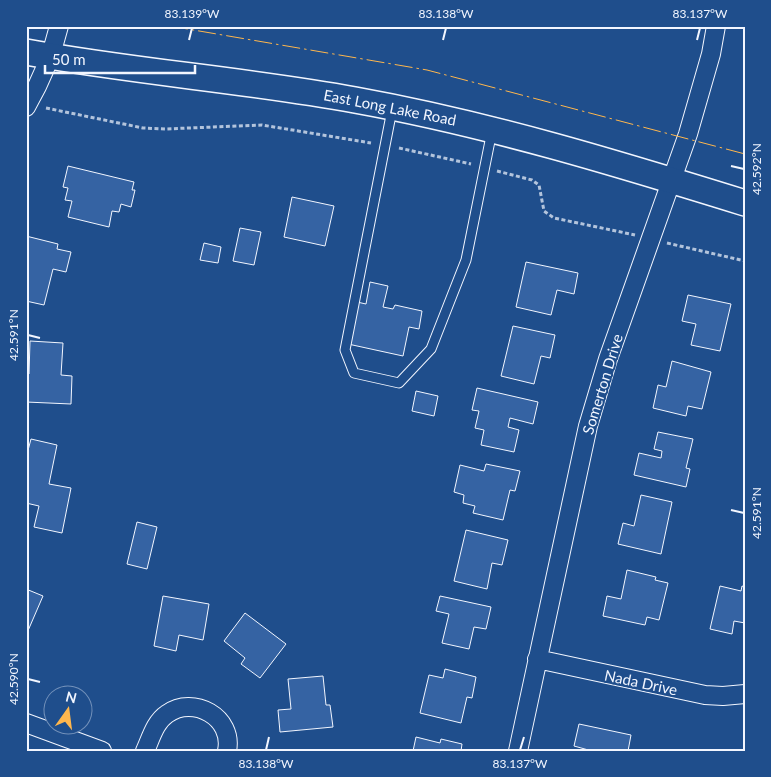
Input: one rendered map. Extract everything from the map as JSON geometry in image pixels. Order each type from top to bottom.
[{"type":"main road","name":"East Long Lake Road","points":[[26,52],[302,90],[392,107],[493,129],[672,180],[745,203]]},
{"type":"street","points":[[34,107],[59,26]]},
{"type":"street","name":"Somerton Drive","points":[[518,751],[582,452],[595,400],[688,134],[711,54],[716,26]]},
{"type":"street","name":"Nada Drive","points":[[537,660],[705,695],[745,694]]},
{"type":"street","points":[[145,751],[157,723],[166,714],[177,708],[189,706],[201,708],[221,722],[226,733],[227,751]]},
{"type":"street","points":[[26,723],[102,751]]},
{"type":"lane","points":[[392,107],[345,350],[354,373],[399,383],[431,348],[466,260],[493,129]]},
{"type":"path","points":[[34,107],[143,128],[164,129],[262,125],[377,144]]},
{"type":"path","points":[[392,147],[432,154],[477,166]]},
{"type":"path","points":[[491,170],[532,180],[538,185],[544,211],[554,218],[638,236]]},
{"type":"path","points":[[663,242],[745,261]]},
{"type":"building","points":[[68,166],[134,182],[132,190],[135,190],[131,207],[121,204],[119,212],[112,211],[109,227],[68,217],[72,201],[65,200],[68,188],[63,187]]},
{"type":"building","points":[[292,197],[334,206],[325,246],[284,237]]},
{"type":"building","points":[[240,228],[261,232],[254,265],[233,261]]},
{"type":"building","points":[[26,236],[58,244],[57,249],[71,252],[66,272],[53,269],[44,305],[26,301]]},
{"type":"building","points":[[204,243],[221,247],[218,263],[200,260]]},
{"type":"building","points":[[526,262],[578,273],[574,294],[557,290],[551,315],[516,307]]},
{"type":"building","points":[[370,282],[388,286],[383,307],[393,309],[395,305],[422,311],[419,329],[409,327],[403,356],[348,344],[357,302],[366,304]]},
{"type":"building","points":[[688,295],[731,304],[720,351],[691,345],[696,324],[682,321]]},
{"type":"building","points":[[513,326],[555,335],[550,358],[541,356],[534,384],[501,376]]},
{"type":"building","points":[[30,341],[63,343],[61,375],[72,376],[71,404],[26,402],[26,374],[29,374]]},
{"type":"building","points":[[672,361],[711,372],[702,409],[688,406],[686,416],[653,408],[658,385],[666,387]]},
{"type":"building","points":[[477,388],[538,402],[533,424],[510,418],[508,427],[519,430],[514,452],[481,445],[484,430],[475,428],[479,411],[472,410]]},
{"type":"building","points":[[416,391],[438,396],[434,416],[412,411]]},
{"type":"building","points":[[658,432],[693,439],[686,468],[690,469],[686,487],[634,475],[639,453],[661,458],[662,451],[654,449]]},
{"type":"building","points":[[31,439],[57,445],[49,484],[71,488],[62,533],[34,527],[39,506],[26,503],[26,458]]},
{"type":"building","points":[[486,464],[520,471],[515,491],[510,490],[503,520],[473,513],[475,506],[463,503],[464,495],[454,492],[460,465],[484,471]]},
{"type":"building","points":[[641,495],[672,502],[661,554],[618,544],[623,523],[634,526]]},
{"type":"building","points":[[137,522],[157,527],[147,569],[127,564]]},
{"type":"building","points":[[466,530],[508,540],[502,565],[492,563],[487,589],[454,581]]},
{"type":"building","points":[[627,570],[656,577],[655,580],[668,583],[659,620],[647,617],[645,625],[603,616],[607,596],[621,599]]},
{"type":"building","points":[[720,586],[741,591],[742,586],[745,587],[745,623],[734,621],[732,634],[710,629]]},
{"type":"building","points":[[26,589],[43,596],[27,633],[26,633]]},
{"type":"building","points":[[163,596],[209,604],[203,640],[179,635],[176,651],[154,646]]},
{"type":"building","points":[[440,596],[491,607],[486,629],[474,627],[469,649],[442,643],[449,614],[436,611]]},
{"type":"building","points":[[245,613],[286,644],[260,678],[241,664],[245,658],[224,641]]},
{"type":"building","points":[[445,669],[476,677],[472,698],[467,697],[461,723],[420,713],[429,675],[443,678]]},
{"type":"building","points":[[323,676],[326,705],[330,705],[333,727],[280,732],[278,710],[291,709],[288,679]]},
{"type":"building","points":[[579,724],[631,735],[628,751],[592,751],[574,746]]},
{"type":"building","points":[[416,737],[440,743],[441,739],[462,744],[461,751],[413,751]]},
{"type":"power","points":[[170,26],[427,70],[745,154]]}]
